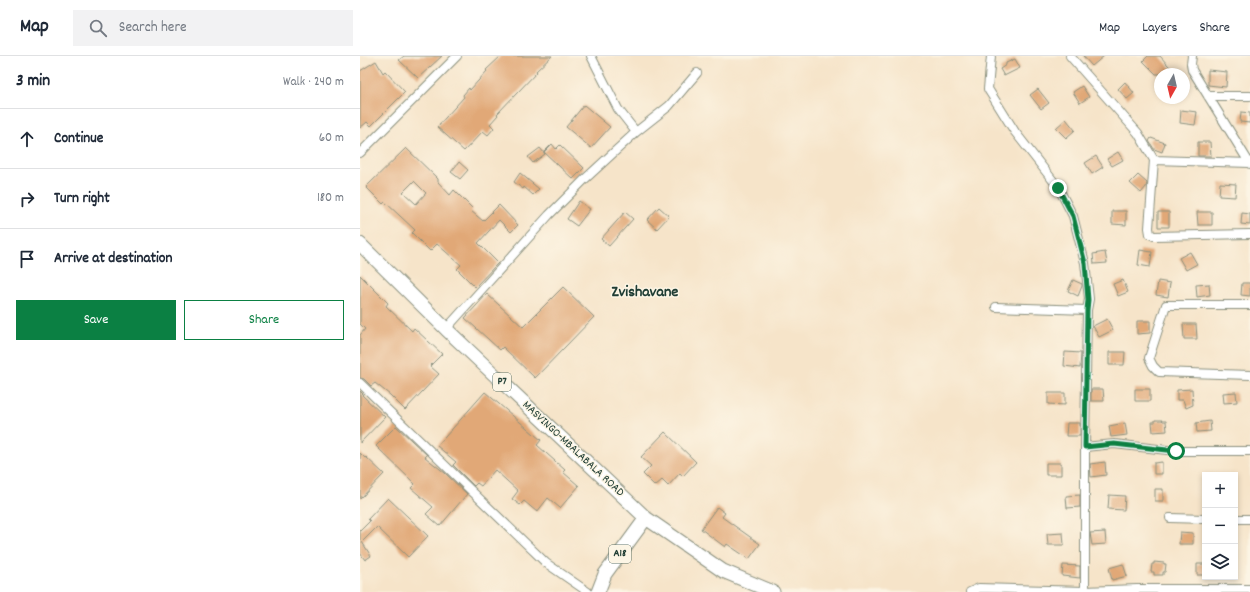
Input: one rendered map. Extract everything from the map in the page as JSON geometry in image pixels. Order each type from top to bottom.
[{"type":"highway","name":"MASVINGO-MBALABALA ROAD","points":[[360,244],[446,329],[646,518],[723,571],[773,592]]},
{"type":"highway","name":"A18","points":[[598,592],[605,574],[646,518]]},
{"type":"street","points":[[360,153],[457,56]]},
{"type":"street","points":[[591,56],[618,109],[636,132]]},
{"type":"street","points":[[991,56],[988,89],[1015,132],[1058,188],[1073,216],[1085,263],[1088,300],[1085,447],[1085,590]]},
{"type":"street","points":[[1070,56],[1138,133],[1154,160],[1150,234],[1154,236],[1250,234]]},
{"type":"street","points":[[1192,56],[1192,70],[1250,163]]},
{"type":"street","points":[[446,329],[549,215],[636,132],[669,106],[697,73]]},
{"type":"street","points":[[1208,96],[1250,96]]},
{"type":"street","points":[[1154,160],[1250,163]]},
{"type":"street","points":[[996,306],[1087,310]]},
{"type":"street","points":[[1250,306],[1166,306],[1149,358],[1153,366],[1159,372],[1250,375]]},
{"type":"street","points":[[360,383],[546,564],[588,592]]},
{"type":"street","points":[[1085,447],[1114,444],[1176,451],[1250,451]]},
{"type":"street","points":[[1170,518],[1202,519]]},
{"type":"street","points":[[1238,519],[1250,519]]},
{"type":"street","points":[[970,592],[980,588],[1085,590],[1250,588]]},
{"type":"building","points":[[404,56],[442,56],[418,78],[399,60]]},
{"type":"building","points":[[501,56],[552,56],[536,71],[537,72],[497,114],[498,115],[490,124],[494,128],[488,135],[483,131],[464,151],[437,127],[464,97],[463,95],[469,88],[470,90],[487,71],[486,70]]},
{"type":"building","points":[[1083,56],[1104,56],[1092,66]]},
{"type":"building","points":[[1148,56],[1160,56],[1171,68],[1154,68],[1154,72],[1143,61]]},
{"type":"building","points":[[1015,59],[1020,68],[1004,76],[1000,69],[1006,65],[1006,63]]},
{"type":"building","points":[[376,61],[383,73],[385,71],[405,92],[371,126],[367,122],[360,128],[360,71]]},
{"type":"building","points":[[1208,70],[1227,72],[1226,87],[1208,85]]},
{"type":"building","points":[[1125,82],[1134,93],[1127,99],[1118,89]]},
{"type":"building","points":[[1082,86],[1089,97],[1080,103],[1073,92]]},
{"type":"building","points":[[1038,89],[1049,103],[1041,109],[1030,95]]},
{"type":"building","points":[[584,105],[610,127],[591,148],[566,127]]},
{"type":"building","points":[[1181,110],[1197,112],[1195,125],[1180,123]]},
{"type":"building","points":[[1241,112],[1250,113],[1250,123],[1240,122]]},
{"type":"building","points":[[1066,119],[1075,130],[1066,138],[1056,128]]},
{"type":"building","points":[[1151,138],[1165,143],[1162,152],[1154,149],[1149,141]]},
{"type":"building","points":[[1198,142],[1210,142],[1211,156],[1198,156]]},
{"type":"building","points":[[552,144],[556,149],[560,145],[584,168],[573,179],[544,152]]},
{"type":"building","points":[[406,148],[438,179],[438,182],[450,195],[454,190],[473,209],[471,211],[483,221],[499,205],[518,225],[511,232],[499,220],[478,243],[498,263],[475,287],[457,269],[461,265],[437,244],[430,251],[412,233],[415,230],[385,202],[383,204],[366,187]],"holes":[[[414,181],[426,193],[416,204],[403,192]]]},
{"type":"building","points":[[540,148],[545,154],[533,163],[528,157]]},
{"type":"building","points":[[1118,152],[1123,160],[1112,166],[1107,159]]},
{"type":"building","points":[[1096,156],[1103,167],[1092,174],[1085,163]]},
{"type":"building","points":[[459,162],[468,170],[460,179],[451,172]]},
{"type":"building","points":[[520,173],[539,189],[533,195],[524,187],[523,189],[514,182]]},
{"type":"building","points":[[1138,175],[1147,183],[1146,187],[1141,193],[1130,183]]},
{"type":"building","points":[[1220,183],[1236,184],[1235,197],[1219,196]]},
{"type":"building","points":[[579,201],[590,209],[577,226],[567,219]]},
{"type":"building","points":[[659,207],[669,216],[657,229],[647,220]]},
{"type":"building","points":[[1112,211],[1126,211],[1126,225],[1112,224]]},
{"type":"building","points":[[625,212],[633,219],[609,246],[601,239]]},
{"type":"building","points":[[1158,212],[1169,212],[1169,227],[1158,227]]},
{"type":"building","points":[[1197,212],[1212,212],[1212,225],[1198,225]]},
{"type":"building","points":[[1242,213],[1250,214],[1250,225],[1241,224]]},
{"type":"building","points":[[1140,250],[1152,252],[1150,267],[1138,265]]},
{"type":"building","points":[[1105,252],[1107,263],[1094,264],[1093,254]]},
{"type":"building","points":[[1190,252],[1197,264],[1186,270],[1179,258]]},
{"type":"building","points":[[360,275],[388,303],[386,306],[412,331],[414,328],[442,354],[430,366],[439,374],[405,410],[375,383],[371,386],[364,379],[360,378],[360,335],[365,329],[360,324]]},
{"type":"building","points":[[1073,280],[1082,284],[1078,296],[1068,291]]},
{"type":"building","points":[[1123,280],[1128,292],[1118,296],[1113,284]]},
{"type":"building","points":[[1158,281],[1170,283],[1168,297],[1156,295]]},
{"type":"building","points":[[1242,283],[1250,283],[1250,296],[1241,295]]},
{"type":"building","points":[[1209,284],[1210,295],[1197,297],[1196,285]]},
{"type":"building","points":[[563,287],[594,317],[535,378],[503,347],[500,350],[465,318],[487,294],[523,327]]},
{"type":"building","points":[[1107,319],[1113,330],[1099,337],[1093,326]]},
{"type":"building","points":[[1137,321],[1150,321],[1150,333],[1137,334]]},
{"type":"building","points":[[1183,324],[1196,324],[1197,339],[1184,339]]},
{"type":"building","points":[[1065,352],[1081,353],[1080,368],[1064,366]]},
{"type":"building","points":[[1109,352],[1125,352],[1124,365],[1109,365]]},
{"type":"building","points":[[1091,389],[1103,389],[1104,401],[1091,401]]},
{"type":"building","points":[[1135,389],[1150,389],[1150,401],[1135,401]]},
{"type":"building","points":[[1192,389],[1193,405],[1186,408],[1183,400],[1177,400],[1177,390]]},
{"type":"building","points":[[360,391],[363,394],[362,395],[385,417],[360,443]]},
{"type":"building","points":[[485,392],[541,440],[537,445],[565,470],[563,472],[579,486],[560,508],[548,498],[537,512],[524,501],[520,505],[512,499],[518,491],[495,470],[481,486],[477,483],[474,486],[453,465],[456,462],[437,446]]},
{"type":"building","points":[[1236,392],[1237,402],[1224,403],[1223,393]]},
{"type":"building","points":[[1048,393],[1065,393],[1065,405],[1048,404]]},
{"type":"building","points":[[1155,420],[1166,421],[1167,431],[1153,432],[1152,422],[1155,422]]},
{"type":"building","points":[[1210,421],[1211,431],[1197,432],[1196,423]]},
{"type":"building","points":[[1067,423],[1080,423],[1080,436],[1066,436]]},
{"type":"building","points":[[1125,423],[1127,435],[1111,437],[1109,426]]},
{"type":"building","points":[[396,426],[427,455],[425,457],[445,473],[467,494],[440,526],[426,514],[433,507],[411,488],[415,484],[376,446]]},
{"type":"building","points":[[665,432],[696,462],[683,476],[680,473],[668,486],[662,480],[655,486],[643,474],[651,466],[641,457]]},
{"type":"building","points":[[360,453],[384,474],[360,499]]},
{"type":"building","points":[[1105,462],[1106,475],[1091,477],[1090,464]]},
{"type":"building","points":[[1162,462],[1162,474],[1154,474],[1154,463]]},
{"type":"building","points":[[1046,463],[1061,463],[1061,475],[1046,475]]},
{"type":"building","points":[[1155,489],[1163,489],[1163,501],[1155,501]]},
{"type":"building","points":[[1080,495],[1080,507],[1067,508],[1066,496]]},
{"type":"building","points":[[1109,495],[1125,496],[1124,510],[1108,509]]},
{"type":"building","points":[[388,498],[428,536],[408,557],[377,527],[362,542],[371,556],[365,560],[360,553],[360,531],[370,521],[368,519]]},
{"type":"building","points":[[717,507],[725,513],[722,517],[760,544],[749,559],[727,544],[725,547],[701,529]]},
{"type":"building","points":[[1105,532],[1106,544],[1092,545],[1090,533]]},
{"type":"building","points":[[1180,532],[1193,533],[1193,544],[1179,544]]},
{"type":"building","points":[[1063,533],[1064,545],[1048,545],[1047,534]]},
{"type":"building","points":[[1154,562],[1166,564],[1163,575],[1154,575],[1154,572],[1151,572],[1152,564],[1154,564]]},
{"type":"building","points":[[1123,564],[1127,576],[1112,580],[1109,568]]},
{"type":"building","points":[[1197,564],[1202,564],[1202,575],[1197,575]]},
{"type":"building","points":[[1063,565],[1080,566],[1080,578],[1062,576]]},
{"type":"district","name":"Zvishavane","points":[[645,292]]},
{"type":"route","points":[[1058,188],[1073,216],[1085,263],[1088,300],[1085,447],[1114,444],[1176,451]]}]
